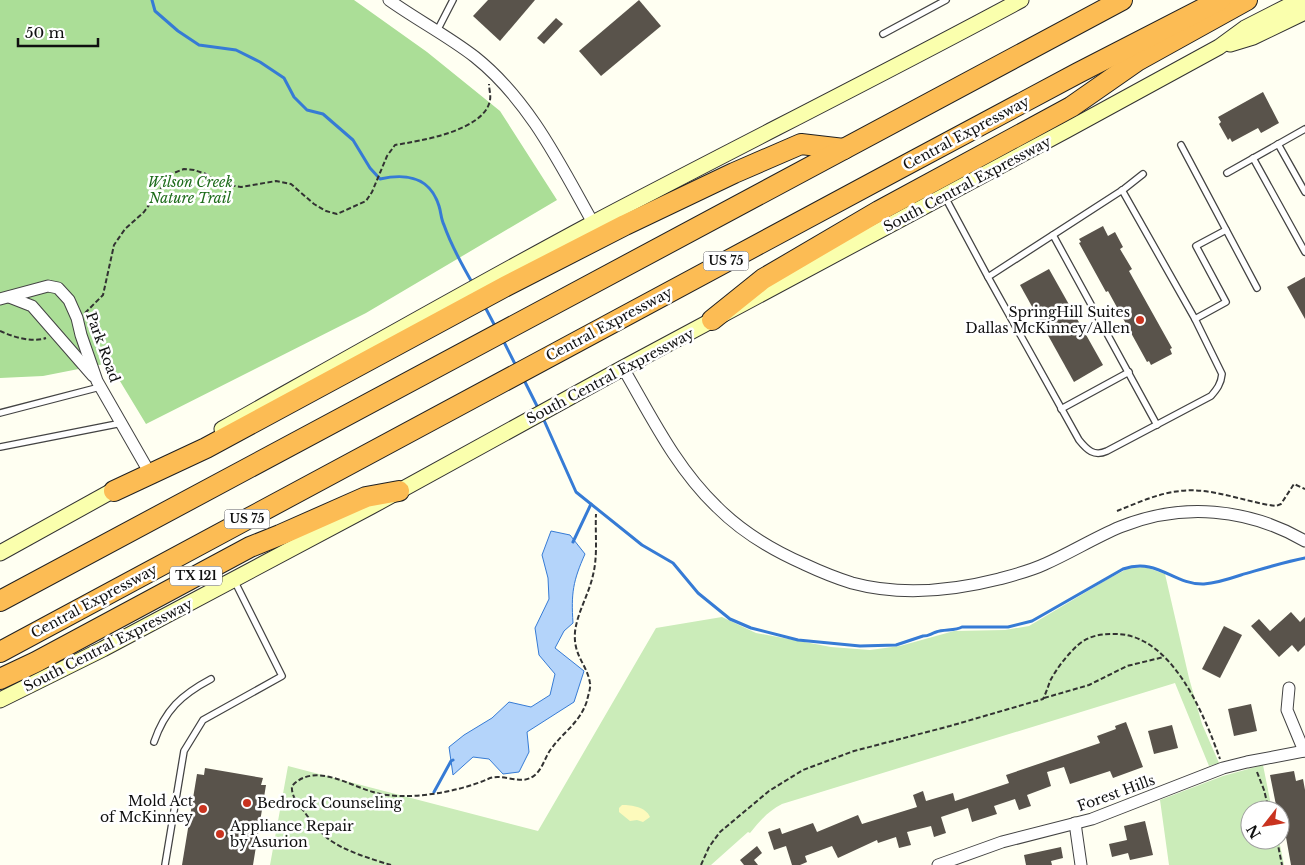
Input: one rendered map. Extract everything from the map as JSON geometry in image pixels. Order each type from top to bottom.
[{"type":"highway","points":[[0,601],[1122,0]]},
{"type":"highway","name":"Central Expressway","points":[[0,652],[1078,73],[1220,0]]},
{"type":"highway","points":[[712,320],[763,278],[879,211],[1071,107],[1136,61],[1247,0]]},
{"type":"highway","points":[[114,491],[206,448],[502,280],[801,144],[844,149]]},
{"type":"highway","name":"TX 121","points":[[0,679],[44,658],[250,547],[366,497],[399,491]]},
{"type":"main road","points":[[502,280],[593,223],[740,145],[938,45],[1021,0]]},
{"type":"main road","name":"South Central Expressway","points":[[0,700],[234,580],[712,320],[945,197],[1219,47],[1245,28],[1300,0]]},
{"type":"main road","name":"South Central Expressway","points":[[1219,47],[1253,37],[1305,12]]},
{"type":"main road","points":[[0,553],[114,491],[148,470],[460,303]]},
{"type":"street","points":[[389,0],[438,31],[496,76],[517,99],[541,132],[593,223]]},
{"type":"street","name":"Park Road","points":[[4,298],[48,286],[58,288],[69,300],[78,318],[81,335],[99,384],[148,470]]},
{"type":"street","points":[[4,298],[32,306],[99,384]]},
{"type":"street","points":[[623,368],[669,447],[690,476],[716,506],[731,520],[776,551],[825,573],[853,583],[891,590],[915,591],[987,582],[1045,564],[1100,536],[1131,523],[1183,512],[1212,511],[1240,514],[1277,526],[1305,541]]},
{"type":"street","points":[[1289,688],[1286,705],[1288,715],[1304,751]]},
{"type":"street","name":"Forest Hills","points":[[938,865],[1002,842],[1104,815],[1223,768],[1304,751]]},
{"type":"street","points":[[1075,824],[1081,865]]},
{"type":"lane","points":[[438,31],[453,0]]},
{"type":"lane","points":[[883,34],[946,0]]},
{"type":"lane","points":[[1227,173],[1305,129]]},
{"type":"lane","points":[[1278,144],[1305,192]]},
{"type":"lane","points":[[1181,145],[1257,288]]},
{"type":"lane","points":[[1253,158],[1305,252]]},
{"type":"lane","points":[[988,277],[1122,190],[1143,174]]},
{"type":"lane","points":[[945,197],[1078,440],[1090,451],[1098,454],[1107,452],[1211,396],[1222,382],[1222,374],[1217,362],[1195,319],[1122,190]]},
{"type":"lane","points":[[1195,319],[1226,302],[1196,246],[1226,230]]},
{"type":"lane","points":[[1054,234],[1157,425]]},
{"type":"lane","points":[[1061,409],[1129,372]]},
{"type":"lane","points":[[0,413],[99,384]]},
{"type":"lane","points":[[0,447],[122,423]]},
{"type":"lane","points":[[165,865],[184,752],[203,720],[282,676],[234,580]]},
{"type":"lane","points":[[154,742],[164,718],[170,710],[194,689],[211,679]]},
{"type":"path","points":[[78,318],[88,311],[103,295],[114,245],[125,230],[144,212],[171,174],[184,169],[194,170],[206,174],[218,183],[241,187],[276,181],[291,184],[314,204],[326,211],[337,214],[366,201],[372,192],[387,156],[395,146],[448,135],[483,114],[490,101],[489,84],[484,78]]},
{"type":"path","points":[[0,330],[10,335],[36,341],[47,338],[55,333]]},
{"type":"path","points":[[1118,511],[1167,494],[1182,491],[1229,496],[1276,506],[1280,504],[1294,484],[1305,489]]},
{"type":"path","points":[[391,865],[340,846],[327,838],[297,803],[292,786],[296,781],[305,777],[325,775],[384,795],[420,795],[465,787],[494,777],[518,780],[535,775],[555,742],[577,721],[583,712],[588,696],[590,684],[577,652],[575,632],[595,566],[596,514]]},
{"type":"path","points":[[1043,698],[1058,667],[1078,645],[1092,636],[1124,634],[1145,642],[1164,657],[1182,678],[1201,710],[1223,768]]},
{"type":"path","points":[[701,865],[709,847],[720,832],[769,792],[803,770],[854,750],[950,726],[1089,685],[1127,666],[1164,657]]},
{"type":"path","points":[[1247,762],[1258,774],[1266,800]]},
{"type":"path","points":[[1279,850],[1282,865]]},
{"type":"green space","name":"Wilson Creek Nature Trail","points":[[0,0],[354,0],[427,52],[500,111],[557,200],[366,313],[146,424],[109,363],[43,376],[0,378]]},
{"type":"green space","points":[[1145,567],[1165,574],[1189,678],[1202,724],[1219,763],[1209,766],[1175,683],[782,804],[768,813],[750,833],[748,832],[711,865],[270,865],[288,766],[538,831],[656,628],[722,617],[756,633],[831,647],[870,650],[900,646],[954,631],[1005,630],[1029,626],[1129,568]]},
{"type":"green space","points":[[1263,765],[1270,800],[1240,800],[1240,850],[1281,850],[1284,865],[1169,865],[1160,800],[1223,776]]},
{"type":"sand","points":[[622,805],[642,809],[650,817],[643,822],[637,820],[630,821],[619,812],[619,808]]},
{"type":"water","points":[[551,531],[570,535],[585,554],[574,587],[572,603],[573,623],[564,631],[555,648],[584,671],[574,702],[527,732],[529,752],[519,772],[503,774],[489,759],[473,757],[453,775],[449,747],[464,735],[492,718],[509,702],[531,707],[550,695],[555,674],[539,655],[535,628],[549,599],[548,578],[542,555]]},
{"type":"building","points":[[488,0],[535,0],[500,41],[473,16]]},
{"type":"building","points":[[639,0],[661,26],[601,76],[579,51]]},
{"type":"building","points":[[556,18],[563,24],[544,44],[537,38]]},
{"type":"building","points":[[1263,92],[1279,123],[1261,133],[1258,128],[1232,142],[1230,138],[1228,140],[1219,124],[1221,122],[1218,117]]},
{"type":"building","name":"SpringHill Suites Dallas McKinney/Allen","points":[[1103,226],[1108,236],[1115,232],[1123,247],[1120,249],[1132,269],[1129,271],[1172,348],[1170,349],[1172,354],[1151,365],[1149,361],[1147,362],[1079,243],[1081,242],[1079,239]]},
{"type":"building","points":[[1049,269],[1103,365],[1074,382],[1020,285]]},
{"type":"building","points":[[1305,277],[1305,319],[1287,287]]},
{"type":"building","points":[[1291,612],[1300,622],[1305,617],[1305,645],[1298,652],[1292,645],[1279,657],[1251,626],[1259,619],[1270,631]]},
{"type":"building","points":[[1224,626],[1242,635],[1220,678],[1202,669]]},
{"type":"building","points":[[1251,704],[1257,731],[1234,736],[1228,709]]},
{"type":"building","points":[[1126,722],[1143,767],[1113,778],[1110,771],[1070,784],[1064,767],[1047,772],[1051,786],[1027,795],[1031,806],[1019,810],[1015,799],[994,806],[997,814],[972,822],[968,808],[941,817],[946,833],[934,837],[931,826],[907,832],[911,845],[899,848],[896,837],[878,843],[877,840],[838,858],[832,846],[805,856],[807,862],[800,865],[792,865],[786,846],[774,850],[768,832],[780,828],[782,834],[813,823],[817,832],[858,815],[862,824],[917,807],[913,795],[923,791],[926,801],[953,793],[955,801],[1009,783],[1006,775],[1100,743],[1097,736],[1116,729],[1115,726]]},
{"type":"building","points":[[1172,725],[1178,748],[1154,754],[1148,731]]},
{"type":"building","points":[[205,768],[263,778],[261,785],[266,785],[253,865],[182,865],[197,774],[204,775]]},
{"type":"building","points":[[1294,771],[1296,781],[1303,779],[1305,790],[1305,865],[1291,865],[1288,850],[1290,850],[1290,800],[1275,800],[1270,775]]},
{"type":"building","points":[[1145,821],[1153,855],[1130,860],[1128,853],[1112,857],[1109,844],[1127,840],[1124,826]]},
{"type":"building","points":[[757,846],[762,853],[754,860],[758,865],[744,865],[740,860]]},
{"type":"building","points":[[1061,847],[1063,858],[1051,861],[1052,865],[1026,865],[1024,855]]},
{"type":"waterway","points":[[152,0],[155,11],[178,31],[199,45],[236,50],[260,62],[284,78],[294,97],[307,110],[323,114],[353,140],[370,168],[380,179],[408,177],[416,179],[430,189],[439,206],[450,240],[473,284]]},
{"type":"waterway","points":[[484,305],[496,328]]},
{"type":"waterway","points":[[503,340],[516,366]]},
{"type":"waterway","points":[[523,378],[539,410]]},
{"type":"waterway","points":[[543,418],[576,492],[642,545],[673,563],[698,593],[730,619],[751,628],[798,640],[860,646],[896,645],[939,631],[962,627],[1008,627],[1032,621],[1123,569],[1135,566],[1146,566],[1183,580],[1204,584],[1223,581],[1305,558]]},
{"type":"waterway","points":[[573,542],[591,504]]},
{"type":"waterway","points":[[434,792],[453,760]]},
{"type":"place","name":"SpringHill Suites Dallas McKinney/Allen","points":[[1140,320]]},
{"type":"place","name":"Bedrock Counseling","points":[[247,803]]},
{"type":"place","name":"Mold Act of McKinney","points":[[203,809]]},
{"type":"place","name":"Appliance Repair by Asurion","points":[[220,834]]}]
